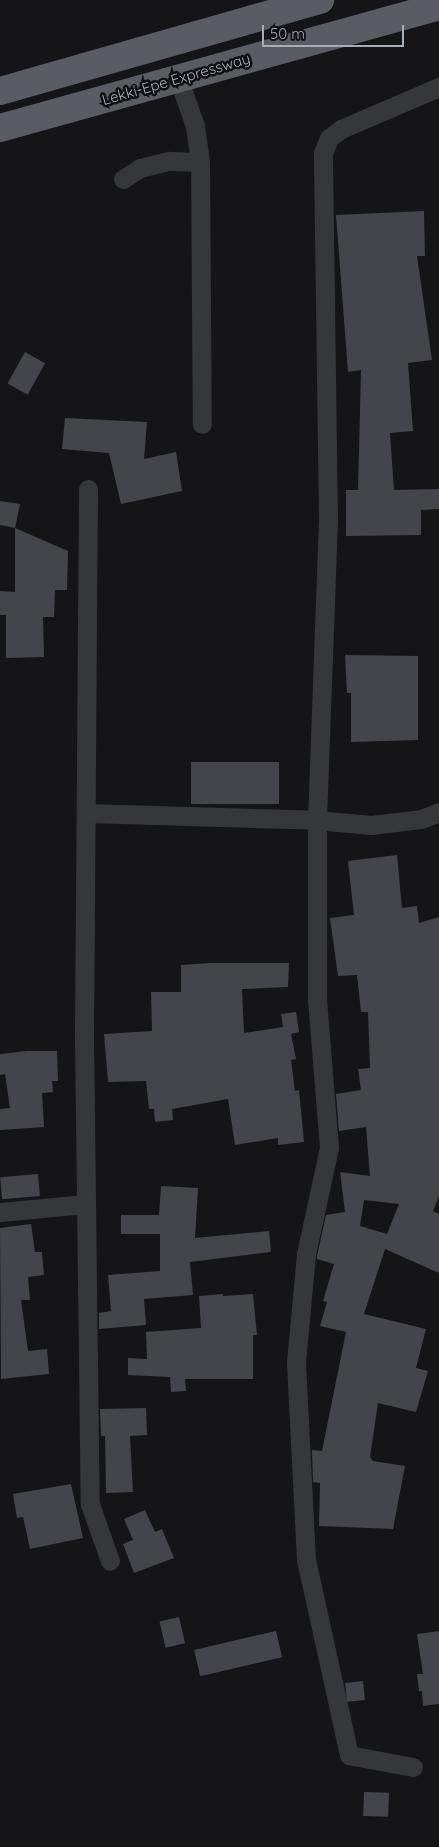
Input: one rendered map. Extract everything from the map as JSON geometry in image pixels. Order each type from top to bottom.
[{"type":"highway","points":[[12,88],[320,0]]},
{"type":"highway","name":"Lekki-Epe Expressway","points":[[0,128],[439,6]]},
{"type":"street","points":[[178,77],[194,126],[200,162],[202,424]]},
{"type":"street","points":[[413,1767],[348,1755],[306,1560],[296,1362],[306,1254],[329,1148],[317,999],[318,820],[328,519],[323,152],[330,138],[341,129],[439,87]]},
{"type":"street","points":[[123,179],[140,168],[169,161],[200,162]]},
{"type":"street","points":[[88,489],[86,1204],[90,1504],[110,1561]]},
{"type":"street","points":[[86,813],[318,820],[371,825],[421,819],[439,812]]},
{"type":"street","points":[[0,1212],[86,1204]]},
{"type":"building","points":[[424,211],[425,256],[417,256],[432,360],[408,363],[413,431],[390,433],[394,490],[439,489],[439,509],[421,510],[421,535],[346,536],[346,490],[358,490],[361,370],[348,372],[336,215]]},
{"type":"building","points":[[25,352],[45,363],[28,395],[8,383]]},
{"type":"building","points":[[65,418],[147,422],[144,459],[176,452],[182,491],[121,504],[109,453],[62,449]]},
{"type":"building","points":[[0,501],[20,504],[15,528],[0,525]]},
{"type":"building","points":[[15,528],[68,551],[67,590],[55,590],[54,617],[43,617],[44,657],[6,658],[6,615],[0,615],[0,591],[15,592]]},
{"type":"building","points":[[345,655],[418,656],[418,740],[351,742],[351,693],[347,693]]},
{"type":"building","points":[[191,762],[279,762],[279,804],[191,804]]},
{"type":"building","points":[[397,855],[402,908],[417,906],[419,923],[439,917],[439,1196],[433,1211],[439,1214],[439,1273],[385,1249],[364,1314],[426,1329],[416,1368],[428,1371],[416,1412],[378,1403],[370,1457],[373,1461],[405,1466],[393,1529],[319,1526],[320,1483],[313,1482],[312,1450],[322,1451],[346,1332],[320,1326],[327,1302],[323,1301],[334,1264],[317,1259],[317,1256],[326,1215],[345,1212],[340,1172],[370,1176],[366,1127],[339,1131],[336,1094],[361,1090],[358,1069],[370,1068],[368,1012],[361,1012],[357,975],[338,976],[330,918],[354,915],[348,861]],"holes":[[[364,1200],[399,1204],[387,1234],[360,1226]]]},
{"type":"building","points":[[289,963],[288,987],[242,989],[244,1033],[283,1027],[281,1014],[296,1012],[299,1032],[291,1034],[296,1059],[291,1060],[295,1091],[299,1090],[304,1142],[278,1145],[278,1138],[235,1145],[228,1099],[172,1109],[173,1120],[155,1122],[154,1109],[149,1109],[146,1081],[108,1082],[104,1034],[152,1031],[151,992],[181,992],[181,965]]},
{"type":"building","points":[[27,1051],[57,1051],[58,1081],[52,1081],[53,1092],[42,1093],[44,1127],[0,1130],[0,1109],[10,1108],[5,1074],[0,1075],[0,1054]]},
{"type":"building","points":[[38,1174],[40,1196],[2,1199],[0,1177]]},
{"type":"building","points":[[161,1186],[198,1188],[195,1238],[269,1231],[271,1252],[190,1262],[193,1295],[144,1299],[146,1325],[99,1329],[99,1313],[111,1311],[108,1275],[160,1271],[160,1234],[121,1234],[121,1215],[159,1215]]},
{"type":"building","points":[[31,1224],[35,1252],[42,1252],[44,1275],[28,1277],[30,1300],[21,1300],[28,1351],[47,1349],[49,1374],[1,1379],[0,1228]]},
{"type":"building","points":[[223,1294],[223,1296],[253,1294],[257,1335],[253,1335],[253,1379],[185,1379],[186,1391],[171,1392],[170,1377],[128,1375],[128,1358],[147,1359],[146,1332],[201,1328],[199,1296]]},
{"type":"building","points":[[146,1408],[147,1435],[130,1436],[133,1492],[106,1493],[105,1436],[101,1436],[100,1409]]},
{"type":"building","points":[[71,1484],[83,1538],[30,1549],[23,1517],[17,1518],[13,1494]]},
{"type":"building","points":[[145,1510],[155,1532],[162,1529],[174,1558],[134,1573],[123,1544],[133,1540],[124,1519]]},
{"type":"building","points":[[179,1617],[185,1643],[166,1648],[160,1621]]},
{"type":"building","points":[[276,1631],[282,1657],[200,1676],[194,1650]]},
{"type":"building","points":[[439,1631],[439,1704],[423,1706],[422,1691],[419,1691],[417,1674],[423,1674],[417,1634]]},
{"type":"building","points":[[363,1681],[365,1700],[347,1702],[345,1683]]},
{"type":"building","points":[[364,1792],[389,1793],[388,1817],[363,1816]]}]
